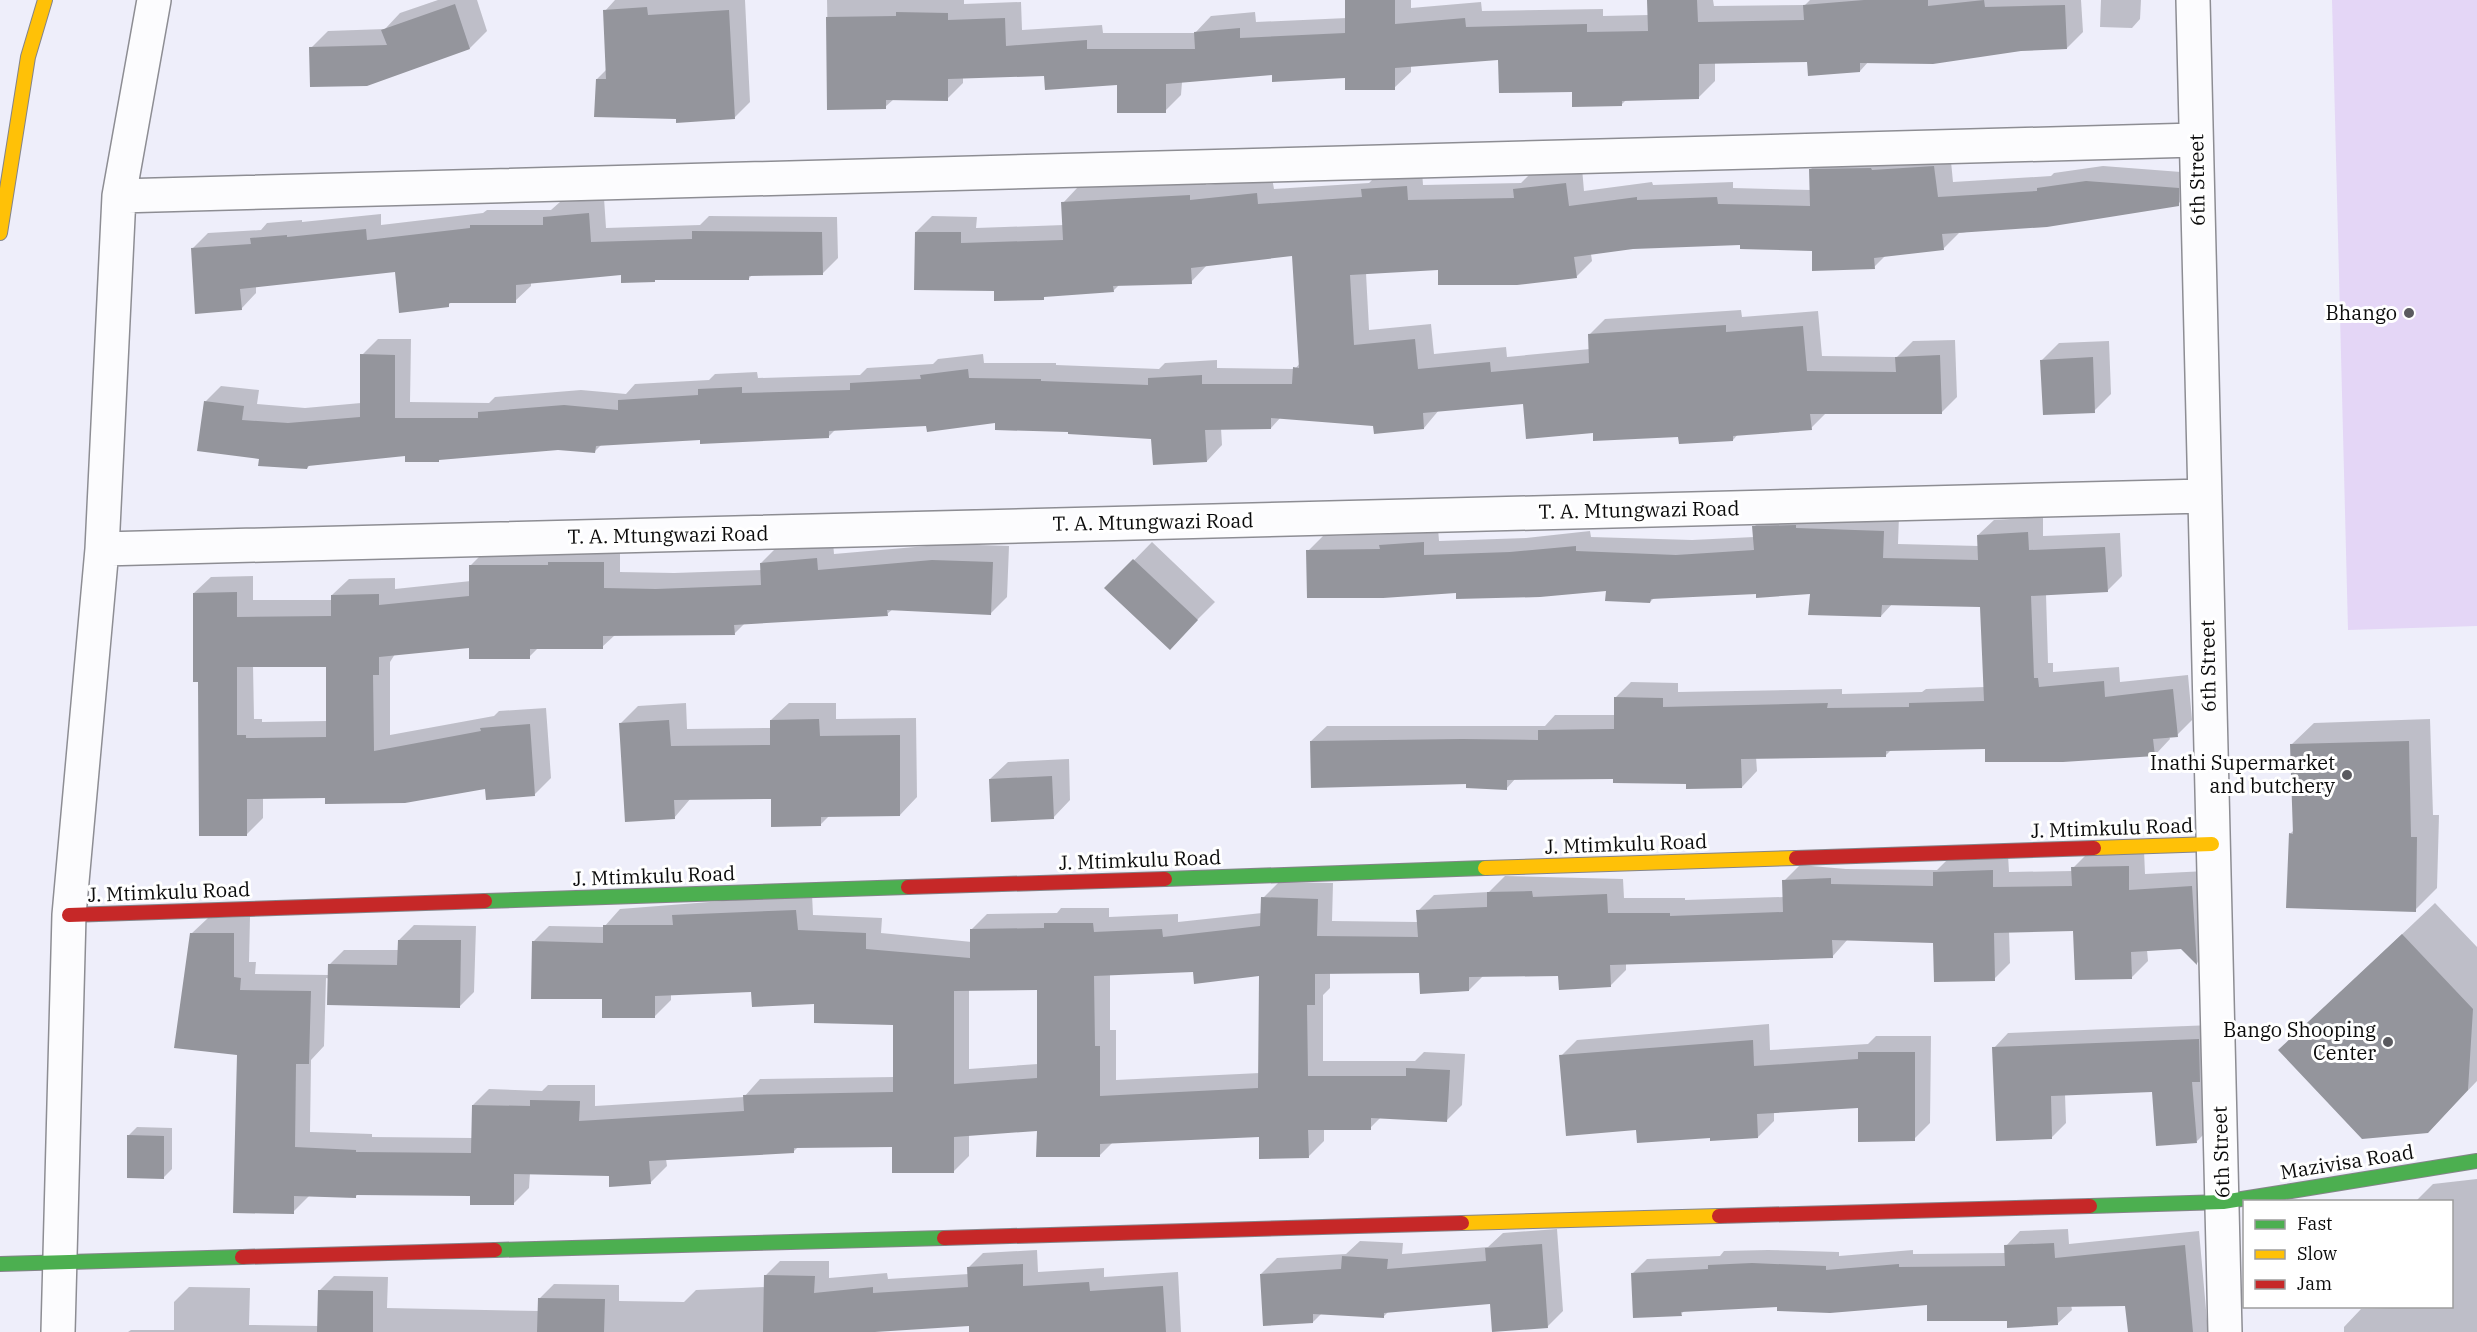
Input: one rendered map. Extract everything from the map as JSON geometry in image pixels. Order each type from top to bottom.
[{"type":"street","points":[[0,234],[27,57],[45,0]]},
{"type":"street","points":[[58,1332],[69,915],[102,549],[119,196],[154,0]]},
{"type":"street","name":"6th Street","points":[[2193,0],[2225,1332]]},
{"type":"street","points":[[119,196],[2196,140]]},
{"type":"street","name":"T. A. Mtungwazi Road","points":[[102,549],[2205,496]]},
{"type":"street","name":"J. Mtimkulu Road","points":[[69,915],[2212,844]]},
{"type":"street","name":"Mazivisa Road","points":[[0,1264],[2223,1202],[2477,1161]]},
{"type":"shaded area","name":"Bhango","points":[[2332,0],[2477,0],[2477,626],[2348,630]]},
{"type":"building","points":[[1345,0],[1395,0],[1395,24],[1465,18],[1466,27],[1587,24],[1587,32],[1648,31],[1647,0],[1697,0],[1698,22],[1804,20],[1803,5],[1864,0],[1928,0],[1928,6],[1984,0],[1985,7],[2065,5],[2067,49],[2021,51],[1933,64],[1860,63],[1860,72],[1808,76],[1807,62],[1699,64],[1699,99],[1622,101],[1622,106],[1572,107],[1572,92],[1499,93],[1498,60],[1395,68],[1395,90],[1345,90],[1345,78],[1272,82],[1272,75],[1166,84],[1166,113],[1117,113],[1117,85],[1045,90],[1044,76],[948,79],[948,101],[886,100],[886,109],[827,110],[826,17],[896,16],[896,12],[948,13],[948,20],[1005,18],[1006,46],[1087,40],[1087,49],[1195,49],[1194,32],[1240,28],[1240,38],[1345,33]]},
{"type":"building","points":[[455,4],[470,49],[367,86],[310,87],[309,47],[387,45],[381,30]]},
{"type":"building","points":[[647,7],[648,15],[729,10],[735,119],[676,123],[676,119],[594,117],[596,79],[606,79],[603,10]]},
{"type":"building","points":[[1934,166],[1938,197],[2037,191],[2037,188],[2086,181],[2179,188],[2179,206],[2047,227],[1942,234],[1944,250],[1874,258],[1875,269],[1812,271],[1812,251],[1740,249],[1740,245],[1633,249],[1574,257],[1577,278],[1517,285],[1438,285],[1438,270],[1350,275],[1354,345],[1415,339],[1418,369],[1490,362],[1491,372],[1589,363],[1588,334],[1726,325],[1726,332],[1803,326],[1807,371],[1896,372],[1895,357],[1940,355],[1942,414],[1810,414],[1812,430],[1733,436],[1733,441],[1679,444],[1678,437],[1593,441],[1593,433],[1526,439],[1523,404],[1423,413],[1424,429],[1374,434],[1373,426],[1271,418],[1271,429],[1205,430],[1207,462],[1153,465],[1151,439],[1068,434],[1068,432],[995,430],[995,423],[927,432],[926,426],[829,431],[829,438],[700,444],[700,440],[596,446],[595,453],[558,450],[439,460],[439,462],[405,462],[405,456],[308,466],[307,469],[258,466],[259,459],[197,451],[204,401],[244,406],[242,420],[288,423],[360,417],[360,354],[395,355],[395,418],[478,418],[478,412],[564,405],[618,410],[618,400],[698,395],[698,389],[742,387],[742,393],[850,390],[850,383],[921,379],[920,375],[968,369],[969,378],[1041,379],[1041,381],[1148,385],[1148,378],[1202,375],[1202,384],[1292,384],[1293,367],[1299,368],[1292,256],[1191,268],[1192,284],[1113,286],[1114,292],[1044,297],[1044,300],[994,301],[994,291],[914,290],[915,232],[961,232],[961,243],[1063,240],[1061,202],[1190,195],[1190,200],[1257,193],[1258,204],[1362,197],[1361,189],[1407,186],[1408,200],[1514,198],[1513,189],[1566,183],[1569,206],[1637,197],[1637,200],[1717,197],[1718,204],[1810,206],[1809,169],[1871,168],[1872,170]]},
{"type":"building","points":[[589,213],[591,242],[692,239],[692,231],[822,232],[823,275],[749,276],[749,280],[655,280],[655,282],[621,283],[621,275],[516,285],[516,303],[449,303],[449,307],[399,313],[395,272],[240,289],[242,310],[195,314],[191,248],[251,244],[250,238],[287,235],[287,237],[366,229],[367,240],[470,228],[470,225],[543,225],[543,217]]},
{"type":"building","points":[[2093,357],[2095,413],[2043,415],[2040,360]]},
{"type":"building","points":[[1796,525],[1796,528],[1884,531],[1883,558],[1978,560],[1977,535],[2028,532],[2029,550],[2105,547],[2108,592],[2031,596],[2034,678],[2038,678],[2039,687],[2104,681],[2105,697],[2173,689],[2178,737],[2153,739],[2155,756],[2063,762],[1985,762],[1985,749],[1886,751],[1886,757],[1741,759],[1742,788],[1686,789],[1686,784],[1613,783],[1613,779],[1507,780],[1507,790],[1466,788],[1466,784],[1311,788],[1310,741],[1538,740],[1538,730],[1614,729],[1614,697],[1663,698],[1663,707],[1828,703],[1827,708],[1909,707],[1909,703],[1984,701],[1980,607],[1882,605],[1881,617],[1808,615],[1810,594],[1756,598],[1756,594],[1651,599],[1650,603],[1605,601],[1606,591],[1540,597],[1456,599],[1456,593],[1383,598],[1307,598],[1306,550],[1380,549],[1379,545],[1424,542],[1424,555],[1510,552],[1576,546],[1576,551],[1676,555],[1754,550],[1752,526]]},
{"type":"building","points":[[817,558],[818,570],[932,560],[993,562],[991,615],[887,610],[888,616],[734,625],[735,635],[603,636],[603,649],[530,649],[530,659],[469,659],[469,648],[379,657],[379,675],[373,675],[374,751],[481,731],[480,728],[530,724],[535,796],[486,800],[485,789],[405,803],[325,804],[325,798],[247,799],[247,836],[199,836],[198,682],[193,682],[193,593],[237,592],[237,617],[331,616],[331,595],[379,594],[379,605],[469,596],[469,565],[604,562],[604,588],[656,589],[761,585],[760,563]],"holes":[[[237,667],[326,667],[326,737],[246,738],[246,735],[237,735]]]},
{"type":"building","points":[[1133,559],[1198,620],[1170,650],[1104,588]]},
{"type":"building","points":[[819,719],[820,736],[900,735],[900,816],[821,817],[821,826],[771,827],[771,799],[674,800],[675,819],[625,822],[619,723],[669,720],[671,746],[770,745],[770,720]]},
{"type":"building","points":[[2409,741],[2411,837],[2417,837],[2416,912],[2286,908],[2289,833],[2293,834],[2290,744]]},
{"type":"building","points":[[1052,776],[1054,819],[991,822],[989,779]]},
{"type":"building","points":[[2129,866],[2129,890],[2192,886],[2197,965],[2181,949],[2131,952],[2132,979],[2075,980],[2073,931],[1994,933],[1995,981],[1934,982],[1933,943],[1832,940],[1833,958],[1610,965],[1611,987],[1559,990],[1558,976],[1469,977],[1469,991],[1420,994],[1419,973],[1315,974],[1315,1005],[1307,1005],[1308,1076],[1406,1076],[1406,1068],[1450,1070],[1447,1122],[1371,1118],[1371,1130],[1308,1130],[1309,1158],[1259,1159],[1259,1137],[1100,1144],[1100,1157],[1036,1157],[1037,1131],[954,1137],[954,1173],[892,1173],[892,1147],[794,1148],[794,1153],[649,1161],[651,1184],[609,1187],[609,1176],[514,1174],[514,1205],[470,1205],[470,1196],[356,1195],[356,1198],[294,1196],[294,1214],[233,1213],[237,1055],[174,1048],[190,933],[234,933],[234,977],[241,978],[240,990],[311,991],[309,1064],[296,1064],[295,1147],[356,1150],[356,1152],[471,1153],[472,1105],[530,1106],[530,1100],[580,1101],[579,1121],[744,1111],[743,1095],[893,1092],[893,1025],[814,1023],[814,1004],[752,1007],[751,992],[655,996],[655,1018],[602,1018],[602,999],[531,999],[532,941],[603,943],[603,925],[673,925],[672,915],[796,910],[798,930],[866,933],[866,949],[970,958],[970,929],[1044,928],[1044,923],[1093,923],[1094,932],[1162,929],[1163,937],[1260,926],[1261,897],[1318,899],[1317,936],[1418,937],[1416,910],[1487,907],[1487,892],[1532,891],[1533,897],[1607,894],[1608,913],[1670,913],[1670,916],[1783,912],[1782,880],[1831,878],[1831,884],[1933,886],[1933,872],[1993,870],[1993,887],[2072,886],[2071,867]],"holes":[[[1193,972],[1194,984],[1259,976],[1258,1088],[1100,1096],[1100,1046],[1095,1046],[1094,976]],[[1037,990],[1037,1078],[954,1084],[954,991]]]},
{"type":"building","points":[[2402,934],[2473,1009],[2468,1090],[2428,1133],[2362,1139],[2278,1050]]},
{"type":"building","points":[[398,940],[461,940],[460,1008],[327,1005],[328,964],[397,965]]},
{"type":"building","points":[[2199,1039],[2200,1082],[2192,1082],[2197,1143],[2156,1146],[2152,1092],[2051,1096],[2052,1139],[1996,1141],[1992,1047]]},
{"type":"building","points":[[1753,1040],[1754,1066],[1858,1059],[1858,1052],[1915,1052],[1915,1141],[1858,1142],[1858,1108],[1757,1114],[1758,1138],[1710,1141],[1710,1138],[1637,1143],[1636,1130],[1566,1136],[1559,1055]]},
{"type":"building","points":[[127,1135],[164,1136],[164,1179],[127,1178]]},
{"type":"building","points":[[2054,1243],[2055,1258],[2185,1245],[2193,1332],[2128,1332],[2125,1306],[2057,1307],[2058,1325],[2007,1328],[2007,1321],[1927,1321],[1927,1305],[1830,1313],[1777,1311],[1777,1307],[1681,1312],[1682,1316],[1633,1318],[1631,1273],[1708,1269],[1708,1265],[1752,1263],[1826,1266],[1826,1270],[1899,1264],[1899,1267],[2005,1266],[2004,1245]]},
{"type":"building","points":[[1542,1244],[1548,1328],[1492,1332],[1490,1304],[1384,1313],[1384,1318],[1313,1314],[1313,1323],[1263,1326],[1260,1274],[1341,1269],[1342,1256],[1388,1259],[1387,1269],[1486,1261],[1485,1248]]},
{"type":"building","points":[[1023,1264],[1023,1286],[1089,1282],[1090,1291],[1163,1286],[1166,1332],[969,1332],[969,1326],[875,1332],[763,1332],[764,1275],[815,1276],[814,1293],[873,1287],[873,1293],[968,1287],[967,1267]]},
{"type":"building","points":[[318,1290],[373,1291],[373,1332],[317,1332]]},
{"type":"building","points":[[538,1298],[605,1299],[604,1332],[537,1332]]},
{"type":"traffic: fast","points":[[1165,879],[1485,868]]},
{"type":"traffic: fast","points":[[485,901],[908,887]]},
{"type":"traffic: fast","points":[[2090,1206],[2223,1202],[2477,1161]]},
{"type":"traffic: fast","points":[[495,1250],[944,1238]]},
{"type":"traffic: fast","points":[[0,1264],[242,1257]]},
{"type":"traffic: slow","points":[[0,233],[28,57],[45,0]]},
{"type":"traffic: slow","points":[[2094,848],[2212,844]]},
{"type":"traffic: slow","points":[[1485,868],[1796,858]]},
{"type":"traffic: slow","points":[[1462,1223],[1719,1216]]},
{"type":"traffic: jam","points":[[1796,858],[2094,848]]},
{"type":"traffic: jam","points":[[908,887],[1165,879]]},
{"type":"traffic: jam","points":[[69,915],[485,901]]},
{"type":"traffic: jam","points":[[1719,1216],[2090,1206]]},
{"type":"traffic: jam","points":[[944,1238],[1462,1223]]},
{"type":"traffic: jam","points":[[242,1257],[495,1250]]},
{"type":"place","name":"Bhango","points":[[2409,313]]},
{"type":"place","name":"Inathi Supermarket and butchery","points":[[2347,775]]},
{"type":"place","name":"Bango Shooping Center","points":[[2388,1042]]}]
